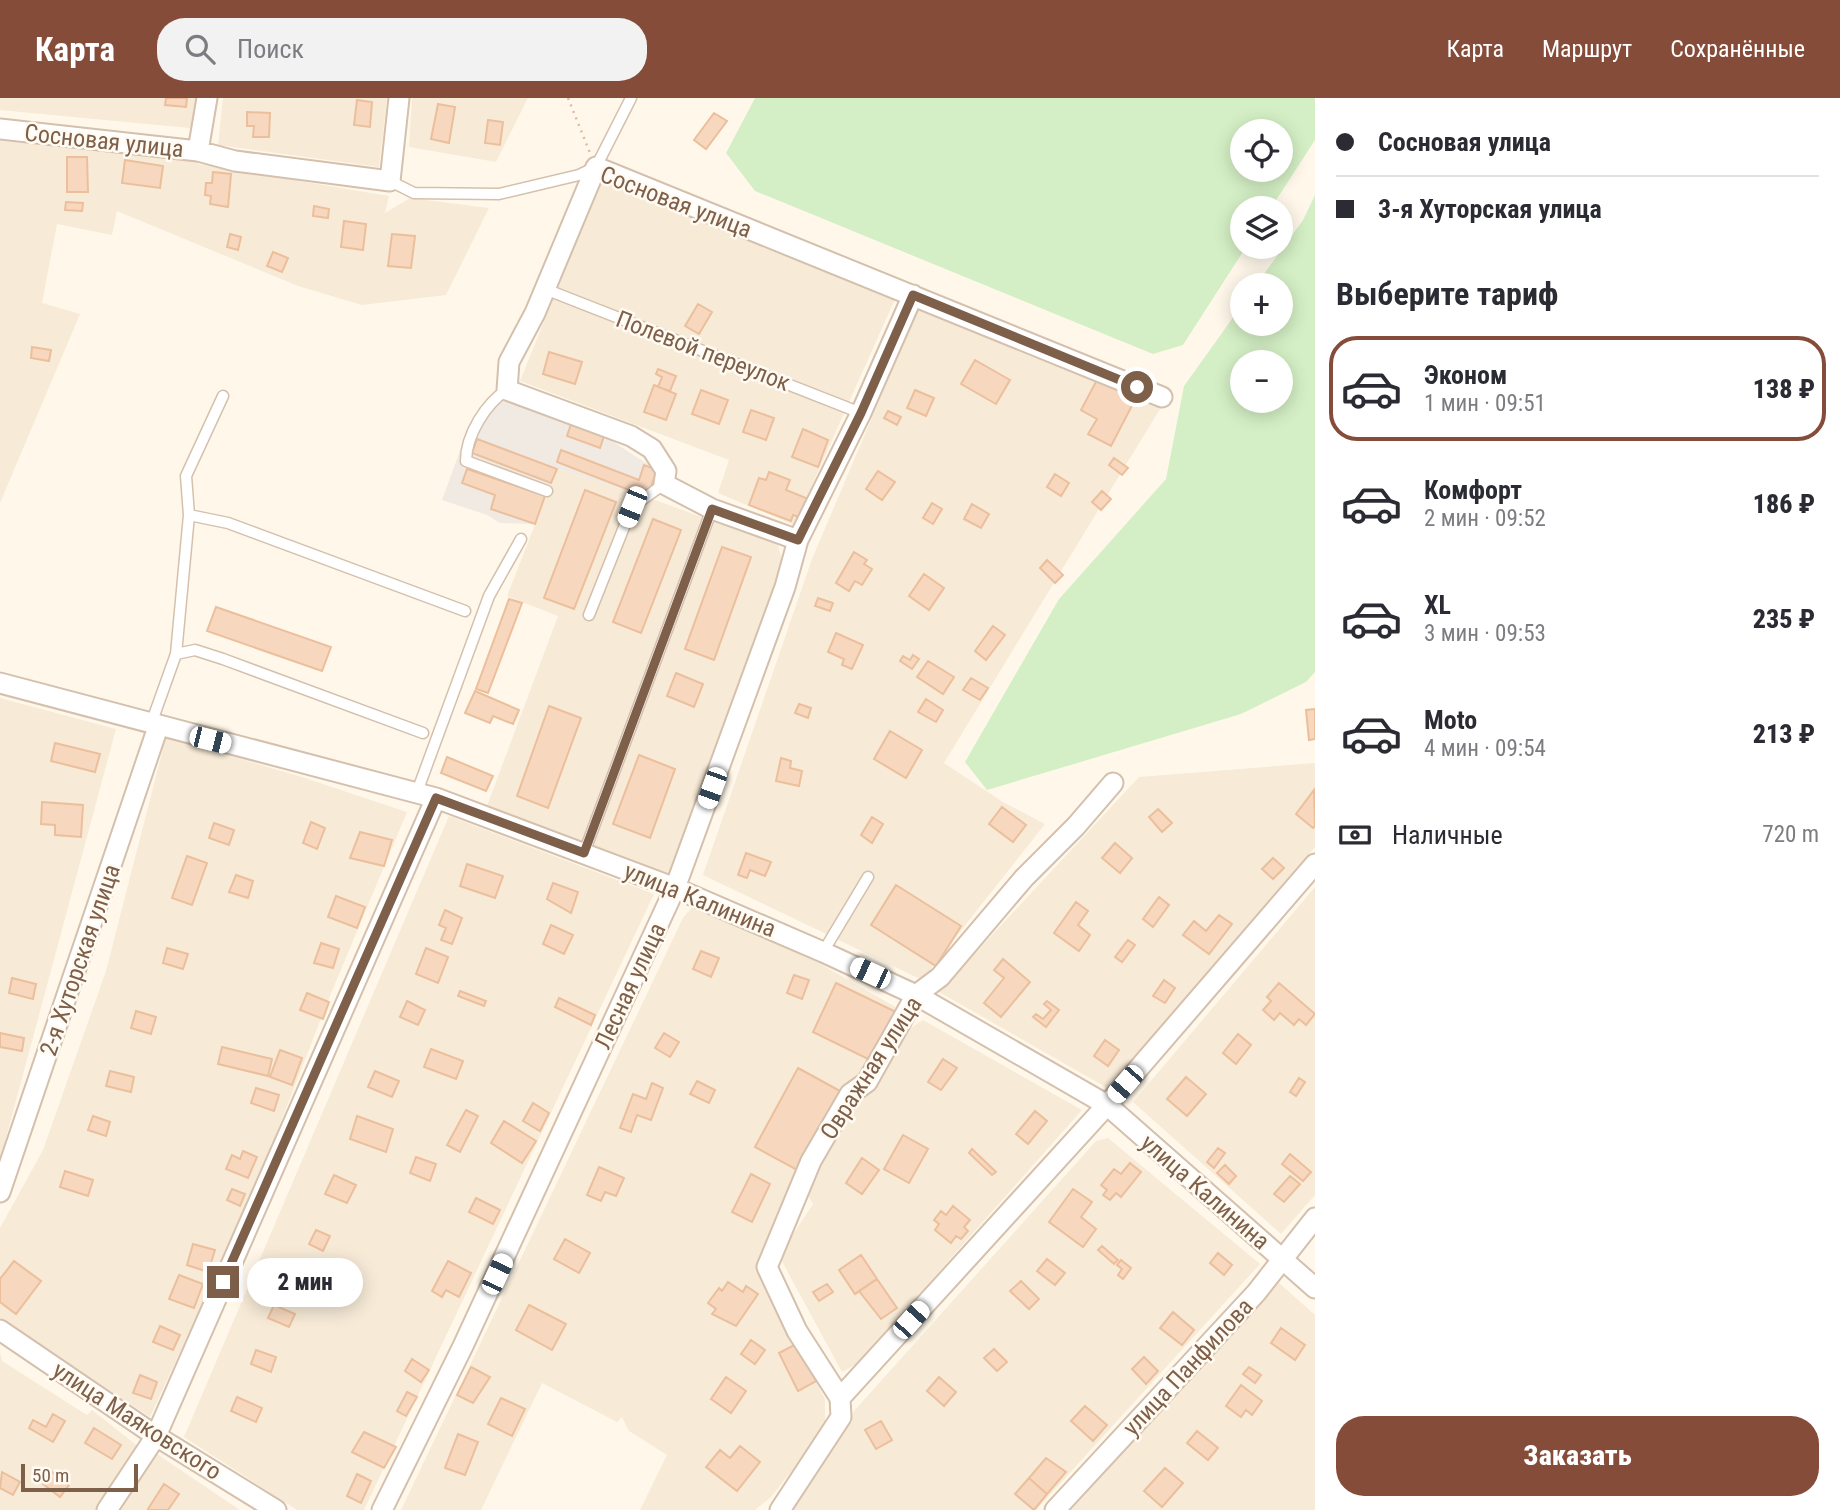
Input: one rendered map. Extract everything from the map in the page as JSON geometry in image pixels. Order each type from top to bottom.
[{"type":"street","points":[[198,152],[207,98]]},
{"type":"street","points":[[390,181],[399,98]]},
{"type":"street","name":"Сосновая улица","points":[[0,130],[198,152],[235,162],[390,181]]},
{"type":"street","points":[[596,167],[545,289],[509,362],[507,390],[631,436],[652,449],[666,471],[664,484],[712,509],[798,540]]},
{"type":"street","name":"Сосновая улица","points":[[596,167],[1162,397]]},
{"type":"street","name":"Лесная улица","points":[[382,1510],[463,1346],[675,888],[785,587],[798,540],[861,413],[913,295]]},
{"type":"street","name":"улица Калинина","points":[[0,683],[436,798],[675,888],[823,952],[916,995],[1107,1105],[1315,1288]]},
{"type":"street","name":"2-я Хуторская улица","points":[[0,1192],[155,726]]},
{"type":"street","name":"Овражная улица","points":[[840,1398],[797,1331],[767,1267],[811,1161],[850,1094],[867,1082],[916,995],[940,976],[1024,878],[1076,826],[1113,783]]},
{"type":"street","points":[[107,1510],[156,1436],[436,798]]},
{"type":"street","points":[[780,1510],[841,1417],[840,1398],[1107,1105],[1315,864]]},
{"type":"street","name":"улица Панфилова","points":[[1055,1510],[1256,1293],[1315,1218]]},
{"type":"street","name":"улица Маяковского","points":[[0,1330],[156,1436],[276,1510]]},
{"type":"lane","points":[[596,167],[631,98]]},
{"type":"lane","name":"Сосновая улица","points":[[390,181],[414,193],[499,194],[579,175],[596,167]]},
{"type":"lane","name":"Полевой переулок","points":[[545,289],[861,413]]},
{"type":"lane","points":[[507,390],[496,397],[470,436],[466,461],[547,491]]},
{"type":"lane","points":[[155,726],[176,654],[189,515],[186,476],[223,396]]},
{"type":"lane","points":[[589,615],[632,507],[664,484]]},
{"type":"lane","points":[[584,853],[712,509]]},
{"type":"lane","points":[[189,515],[228,523],[465,611]]},
{"type":"lane","points":[[417,792],[489,597],[521,538]]},
{"type":"lane","points":[[176,654],[195,650],[423,733]]},
{"type":"lane","points":[[823,952],[868,877]]},
{"type":"path","points":[[568,98],[596,167]]},
{"type":"shaded area","points":[[0,98],[203,98],[200,129],[0,110]]},
{"type":"shaded area","points":[[223,98],[387,98],[379,167],[218,145]]},
{"type":"shaded area","points":[[412,98],[528,98],[496,162],[409,147]]},
{"type":"shaded area","points":[[0,136],[198,158],[198,164],[389,196],[385,213],[410,198],[489,208],[446,295],[362,305],[298,286],[117,211],[112,235],[57,224],[42,303],[80,314],[0,503]]},
{"type":"shaded area","points":[[602,178],[896,297],[794,525],[718,493],[729,460],[520,381]]},
{"type":"shaded area","points":[[919,307],[1160,409],[944,763],[1003,802],[1045,824],[922,980],[703,875],[812,559]]},
{"type":"shaded area","points":[[505,396],[604,436],[657,470],[647,497],[557,469],[535,524],[500,523],[487,515],[442,500],[465,437]]},
{"type":"shaded area","points":[[557,469],[647,497],[778,545],[783,564],[668,875],[487,806],[558,616],[507,596]]},
{"type":"shaded area","points":[[0,698],[116,729],[0,1160]]},
{"type":"shaded area","points":[[166,737],[302,777],[407,812],[327,1003],[252,1196],[150,1417],[0,1318],[0,1228],[43,1150],[106,971]]},
{"type":"shaded area","points":[[1315,763],[1315,847],[1109,1089],[939,992],[1139,777]]},
{"type":"shaded area","points":[[449,816],[654,894],[364,1510],[297,1510],[184,1437]]},
{"type":"shaded area","points":[[1315,887],[1315,1195],[1281,1234],[1133,1102]]},
{"type":"shaded area","points":[[694,905],[782,942],[899,1009],[758,1267],[825,1399],[825,1429],[771,1497],[755,1510],[640,1510],[667,1455],[629,1431],[622,1417],[617,1422],[542,1383],[481,1510],[401,1510],[683,918]]},
{"type":"shaded area","points":[[923,1020],[1082,1110],[858,1363],[842,1372],[779,1256],[813,1204],[804,1189],[857,1097],[906,1031]]},
{"type":"shaded area","points":[[1108,1138],[1260,1264],[1036,1510],[792,1510],[843,1434],[854,1411],[1096,1141]]},
{"type":"shaded area","points":[[1278,1282],[1315,1315],[1315,1510],[1071,1510]]},
{"type":"shaded area","points":[[0,1352],[2,1361],[87,1415],[92,1410],[139,1447],[100,1510],[0,1510]]},
{"type":"shaded area","points":[[154,1452],[240,1510],[121,1510]]},
{"type":"green space","points":[[755,98],[1315,98],[1315,140],[1293,174],[1293,119],[1230,119],[1230,182],[1288,182],[1279,196],[1230,196],[1230,259],[1238,259],[1183,345],[1153,354],[755,191],[726,153]]},
{"type":"green space","points":[[1315,195],[1315,672],[1306,682],[1241,714],[987,790],[965,762],[1059,599],[1166,479],[1184,386],[1230,322],[1230,336],[1293,336],[1293,273],[1265,273],[1275,259],[1293,259],[1293,234]]},
{"type":"building","points":[[166,98],[187,98],[186,107],[165,105]]},
{"type":"building","points":[[357,100],[372,102],[370,127],[354,125]]},
{"type":"building","points":[[438,104],[455,107],[449,143],[431,139]]},
{"type":"building","points":[[247,112],[270,113],[269,137],[253,137],[254,126],[247,126]]},
{"type":"building","points":[[714,113],[727,121],[706,149],[694,140]]},
{"type":"building","points":[[488,120],[503,122],[500,145],[485,143]]},
{"type":"building","points":[[67,157],[87,157],[88,192],[67,192]]},
{"type":"building","points":[[125,160],[163,166],[160,188],[122,183]]},
{"type":"building","points":[[213,172],[231,174],[228,207],[210,204],[211,196],[205,195],[206,183],[212,183]]},
{"type":"building","points":[[66,202],[83,203],[82,211],[65,210]]},
{"type":"building","points":[[314,206],[329,209],[328,218],[313,216]]},
{"type":"building","points":[[344,221],[366,224],[363,250],[341,247]]},
{"type":"building","points":[[230,234],[241,237],[238,250],[227,247]]},
{"type":"building","points":[[392,234],[415,236],[411,268],[388,266]]},
{"type":"building","points":[[273,252],[288,258],[282,272],[267,266]]},
{"type":"building","points":[[698,304],[712,312],[699,334],[685,326]]},
{"type":"building","points":[[32,347],[51,350],[49,361],[31,358]]},
{"type":"building","points":[[549,352],[582,362],[575,384],[543,374]]},
{"type":"building","points":[[975,360],[1010,380],[996,404],[961,384]]},
{"type":"building","points":[[658,369],[676,376],[670,391],[658,387],[662,377],[656,374]]},
{"type":"building","points":[[1099,376],[1137,396],[1111,446],[1088,434],[1097,419],[1081,410]]},
{"type":"building","points":[[654,385],[676,394],[666,420],[644,412]]},
{"type":"building","points":[[701,390],[728,400],[719,424],[692,414]]},
{"type":"building","points":[[915,390],[934,398],[926,416],[907,408]]},
{"type":"building","points":[[751,410],[774,418],[766,440],[743,432]]},
{"type":"building","points":[[888,411],[901,417],[897,425],[884,418]]},
{"type":"building","points":[[571,424],[604,436],[600,448],[567,436]]},
{"type":"building","points":[[803,429],[828,440],[818,467],[792,457]]},
{"type":"building","points":[[477,439],[557,469],[551,483],[472,453]]},
{"type":"building","points":[[561,450],[639,480],[644,465],[657,470],[647,497],[557,462]]},
{"type":"building","points":[[1114,458],[1128,468],[1122,475],[1109,465]]},
{"type":"building","points":[[467,469],[545,496],[535,524],[491,509],[495,495],[462,483]]},
{"type":"building","points":[[878,471],[895,482],[882,500],[866,489]]},
{"type":"building","points":[[769,472],[790,480],[786,490],[811,500],[804,519],[793,515],[791,521],[749,505],[759,478],[766,480]]},
{"type":"building","points":[[1055,474],[1069,483],[1061,496],[1047,487]]},
{"type":"building","points":[[585,490],[616,502],[574,609],[544,598]]},
{"type":"building","points":[[1102,491],[1111,499],[1101,510],[1092,502]]},
{"type":"building","points":[[932,503],[942,509],[933,524],[923,518]]},
{"type":"building","points":[[972,504],[989,514],[981,528],[964,519]]},
{"type":"building","points":[[653,519],[681,530],[641,633],[613,622]]},
{"type":"building","points":[[722,547],[751,557],[714,660],[685,649]]},
{"type":"building","points":[[854,552],[867,560],[864,564],[872,569],[862,585],[855,581],[849,591],[836,583]]},
{"type":"building","points":[[1047,560],[1063,575],[1055,583],[1040,568]]},
{"type":"building","points":[[924,574],[944,588],[929,610],[909,596]]},
{"type":"building","points":[[818,598],[833,603],[830,611],[815,606]]},
{"type":"building","points":[[509,599],[522,603],[488,693],[476,689]]},
{"type":"building","points":[[216,607],[331,647],[322,671],[207,631]]},
{"type":"building","points":[[993,626],[1005,635],[986,660],[975,651]]},
{"type":"building","points":[[836,633],[863,645],[852,669],[842,665],[844,659],[828,652]]},
{"type":"building","points":[[913,655],[919,659],[912,669],[900,661],[903,656],[910,660]]},
{"type":"building","points":[[928,661],[954,677],[943,694],[917,677]]},
{"type":"building","points":[[676,673],[703,684],[694,707],[667,696]]},
{"type":"building","points":[[971,678],[988,688],[980,700],[963,690]]},
{"type":"building","points":[[475,691],[519,710],[513,724],[493,716],[490,723],[465,713]]},
{"type":"building","points":[[926,699],[943,710],[936,722],[918,712]]},
{"type":"building","points":[[799,704],[811,708],[808,718],[795,713]]},
{"type":"building","points":[[549,706],[581,718],[548,808],[517,796]]},
{"type":"building","points":[[1315,709],[1315,739],[1309,740],[1306,710]]},
{"type":"building","points":[[890,731],[922,750],[906,778],[874,759]]},
{"type":"building","points":[[55,743],[100,754],[95,772],[51,761]]},
{"type":"building","points":[[639,755],[675,769],[650,838],[613,824]]},
{"type":"building","points":[[447,757],[493,776],[486,791],[441,773]]},
{"type":"building","points":[[781,758],[791,761],[790,768],[802,771],[799,786],[776,781]]},
{"type":"building","points":[[1314,790],[1315,826],[1313,828],[1296,814]]},
{"type":"building","points":[[42,802],[83,805],[81,837],[55,835],[55,825],[41,824]]},
{"type":"building","points":[[1002,807],[1026,825],[1013,842],[989,824]]},
{"type":"building","points":[[1158,809],[1172,823],[1162,832],[1149,817]]},
{"type":"building","points":[[872,817],[883,824],[872,843],[861,835]]},
{"type":"building","points":[[311,822],[325,828],[317,849],[303,843]]},
{"type":"building","points":[[214,823],[234,830],[229,845],[209,838]]},
{"type":"building","points":[[360,832],[392,840],[384,866],[350,858]]},
{"type":"building","points":[[1115,843],[1132,858],[1120,873],[1102,858]]},
{"type":"building","points":[[746,853],[771,862],[765,876],[750,870],[747,878],[738,875]]},
{"type":"building","points":[[187,856],[207,863],[192,905],[172,898]]},
{"type":"building","points":[[1273,858],[1284,868],[1273,879],[1262,869]]},
{"type":"building","points":[[467,864],[503,876],[495,898],[460,886]]},
{"type":"building","points":[[236,875],[253,881],[248,898],[229,892]]},
{"type":"building","points":[[553,883],[578,892],[571,913],[547,899]]},
{"type":"building","points":[[896,885],[961,926],[936,966],[871,925]]},
{"type":"building","points":[[336,896],[365,907],[357,928],[328,917]]},
{"type":"building","points":[[1159,897],[1169,905],[1153,927],[1143,919]]},
{"type":"building","points":[[1076,902],[1088,911],[1078,925],[1090,935],[1079,951],[1054,933]]},
{"type":"building","points":[[445,910],[462,918],[452,944],[441,940],[446,928],[439,925]]},
{"type":"building","points":[[1219,915],[1232,924],[1209,954],[1183,935],[1194,921],[1206,931]]},
{"type":"building","points":[[551,925],[573,935],[564,954],[543,944]]},
{"type":"building","points":[[1128,940],[1135,945],[1122,962],[1115,957]]},
{"type":"building","points":[[321,943],[339,949],[333,968],[314,963]]},
{"type":"building","points":[[167,948],[188,954],[183,969],[163,963]]},
{"type":"building","points":[[426,948],[448,957],[438,983],[416,974]]},
{"type":"building","points":[[701,951],[719,958],[711,977],[693,969]]},
{"type":"building","points":[[1003,959],[1030,982],[1001,1017],[984,1003],[1004,978],[994,970]]},
{"type":"building","points":[[794,975],[809,980],[802,999],[787,993]]},
{"type":"building","points":[[12,978],[36,984],[33,999],[9,993]]},
{"type":"building","points":[[1164,980],[1175,988],[1165,1003],[1153,996]]},
{"type":"building","points":[[836,983],[896,1012],[872,1061],[813,1032]]},
{"type":"building","points":[[1279,983],[1315,1014],[1306,1025],[1299,1019],[1294,1025],[1280,1013],[1274,1020],[1263,1010],[1271,1001],[1267,997]]},
{"type":"building","points":[[460,991],[486,1001],[484,1006],[458,996]]},
{"type":"building","points":[[307,993],[329,1002],[323,1019],[300,1010]]},
{"type":"building","points":[[559,998],[595,1015],[591,1025],[555,1007]]},
{"type":"building","points":[[407,1001],[425,1010],[418,1025],[400,1017]]},
{"type":"building","points":[[1047,1001],[1059,1010],[1046,1027],[1033,1017],[1036,1014],[1043,1019],[1051,1010],[1044,1004]]},
{"type":"building","points":[[136,1011],[156,1017],[151,1034],[131,1028]]},
{"type":"building","points":[[0,1033],[24,1038],[22,1051],[0,1047]]},
{"type":"building","points":[[664,1033],[679,1042],[670,1057],[655,1048]]},
{"type":"building","points":[[1238,1034],[1251,1045],[1236,1064],[1223,1053]]},
{"type":"building","points":[[1105,1040],[1119,1050],[1108,1066],[1094,1056]]},
{"type":"building","points":[[222,1047],[272,1059],[268,1076],[218,1064]]},
{"type":"building","points":[[431,1049],[463,1061],[456,1079],[424,1067]]},
{"type":"building","points":[[280,1050],[302,1058],[292,1085],[270,1077]]},
{"type":"building","points":[[943,1059],[957,1068],[941,1090],[928,1082]]},
{"type":"building","points":[[798,1068],[840,1091],[797,1170],[755,1147]]},
{"type":"building","points":[[110,1071],[134,1077],[131,1092],[106,1086]]},
{"type":"building","points":[[375,1071],[399,1081],[392,1097],[368,1087]]},
{"type":"building","points":[[1186,1077],[1206,1094],[1187,1116],[1167,1099]]},
{"type":"building","points":[[1299,1078],[1305,1082],[1296,1096],[1290,1092]]},
{"type":"building","points":[[697,1081],[715,1090],[709,1103],[690,1094]]},
{"type":"building","points":[[652,1083],[663,1088],[651,1120],[637,1115],[631,1132],[620,1128],[633,1094],[646,1099]]},
{"type":"building","points":[[256,1088],[279,1095],[274,1111],[251,1103]]},
{"type":"building","points":[[533,1103],[549,1113],[540,1131],[523,1121]]},
{"type":"building","points":[[466,1110],[478,1116],[460,1152],[447,1145]]},
{"type":"building","points":[[1035,1111],[1047,1121],[1028,1144],[1016,1134]]},
{"type":"building","points":[[93,1116],[110,1122],[106,1136],[88,1130]]},
{"type":"building","points":[[357,1116],[393,1129],[386,1152],[350,1139]]},
{"type":"building","points":[[504,1121],[536,1141],[522,1163],[491,1143]]},
{"type":"building","points":[[903,1135],[928,1149],[909,1183],[884,1169]]},
{"type":"building","points":[[1218,1148],[1225,1153],[1214,1168],[1207,1162]]},
{"type":"building","points":[[972,1149],[996,1172],[992,1175],[969,1153]]},
{"type":"building","points":[[243,1151],[257,1157],[248,1178],[226,1169],[232,1155],[240,1159]]},
{"type":"building","points":[[1290,1154],[1311,1172],[1303,1181],[1282,1164]]},
{"type":"building","points":[[416,1157],[436,1164],[430,1181],[410,1173]]},
{"type":"building","points":[[862,1158],[879,1170],[862,1194],[846,1183]]},
{"type":"building","points":[[1130,1163],[1141,1172],[1121,1197],[1116,1193],[1110,1200],[1103,1195],[1107,1190],[1101,1185],[1114,1169],[1121,1174]]},
{"type":"building","points":[[1225,1165],[1236,1176],[1229,1184],[1217,1173]]},
{"type":"building","points":[[599,1167],[624,1178],[616,1196],[605,1192],[601,1201],[587,1195]]},
{"type":"building","points":[[65,1171],[93,1180],[88,1196],[60,1187]]},
{"type":"building","points":[[751,1174],[770,1184],[752,1222],[732,1212]]},
{"type":"building","points":[[334,1175],[356,1185],[347,1203],[325,1194]]},
{"type":"building","points":[[1290,1176],[1300,1184],[1284,1202],[1274,1194]]},
{"type":"building","points":[[232,1189],[245,1194],[240,1206],[227,1200]]},
{"type":"building","points":[[1073,1189],[1092,1202],[1081,1217],[1096,1229],[1083,1247],[1049,1222]]},
{"type":"building","points":[[476,1198],[500,1210],[493,1224],[469,1212]]},
{"type":"building","points":[[953,1206],[970,1220],[964,1227],[968,1231],[961,1239],[956,1236],[951,1243],[935,1230],[939,1224],[934,1220],[941,1211],[946,1215]]},
{"type":"building","points":[[316,1230],[330,1236],[323,1251],[309,1244]]},
{"type":"building","points":[[565,1239],[590,1253],[579,1273],[554,1259]]},
{"type":"building","points":[[193,1244],[215,1250],[208,1272],[187,1265]]},
{"type":"building","points":[[1102,1246],[1118,1260],[1114,1264],[1098,1250]]},
{"type":"building","points":[[1218,1253],[1232,1265],[1224,1275],[1210,1263]]},
{"type":"building","points":[[861,1255],[877,1279],[855,1294],[839,1270]]},
{"type":"building","points":[[1047,1259],[1065,1273],[1055,1285],[1037,1271]]},
{"type":"building","points":[[1121,1260],[1131,1268],[1123,1279],[1118,1275],[1122,1269],[1117,1265]]},
{"type":"building","points":[[14,1261],[41,1281],[16,1314],[0,1302],[0,1279]]},
{"type":"building","points":[[448,1261],[471,1273],[459,1297],[446,1290],[442,1297],[432,1291]]},
{"type":"building","points":[[179,1275],[203,1284],[194,1308],[169,1299]]},
{"type":"building","points":[[877,1279],[897,1308],[881,1319],[859,1291]]},
{"type":"building","points":[[1021,1281],[1039,1299],[1029,1309],[1010,1291]]},
{"type":"building","points":[[728,1282],[743,1292],[746,1286],[758,1294],[736,1326],[712,1314],[716,1309],[708,1303],[719,1288],[722,1291]]},
{"type":"building","points":[[827,1284],[833,1292],[819,1301],[813,1292]]},
{"type":"building","points":[[274,1305],[295,1314],[289,1327],[268,1318]]},
{"type":"building","points":[[529,1305],[566,1324],[552,1350],[516,1330]]},
{"type":"building","points":[[1173,1312],[1194,1330],[1182,1345],[1160,1328]]},
{"type":"building","points":[[160,1326],[180,1335],[173,1350],[153,1342]]},
{"type":"building","points":[[1281,1328],[1305,1345],[1295,1360],[1271,1343]]},
{"type":"building","points":[[751,1340],[765,1350],[755,1364],[741,1354]]},
{"type":"building","points":[[796,1344],[816,1381],[798,1391],[779,1353]]},
{"type":"building","points":[[994,1349],[1007,1362],[997,1371],[984,1358]]},
{"type":"building","points":[[256,1350],[276,1357],[271,1372],[251,1364]]},
{"type":"building","points":[[1144,1357],[1158,1371],[1146,1384],[1132,1369]]},
{"type":"building","points":[[412,1359],[429,1370],[421,1382],[405,1371]]},
{"type":"building","points":[[471,1367],[490,1377],[473,1403],[457,1395]]},
{"type":"building","points":[[1249,1367],[1261,1375],[1255,1383],[1243,1374]]},
{"type":"building","points":[[140,1375],[157,1382],[151,1399],[133,1393]]},
{"type":"building","points":[[726,1377],[746,1391],[731,1413],[711,1399]]},
{"type":"building","points":[[939,1377],[956,1392],[944,1406],[927,1391]]},
{"type":"building","points":[[1241,1385],[1262,1401],[1252,1415],[1246,1410],[1241,1417],[1226,1406]]},
{"type":"building","points":[[407,1392],[417,1397],[406,1416],[397,1411]]},
{"type":"building","points":[[237,1397],[262,1408],[256,1422],[231,1411]]},
{"type":"building","points":[[501,1398],[525,1409],[512,1436],[488,1424]]},
{"type":"building","points":[[1085,1406],[1107,1425],[1093,1441],[1071,1421]]},
{"type":"building","points":[[53,1414],[65,1421],[53,1442],[29,1428],[33,1420],[46,1427]]},
{"type":"building","points":[[881,1421],[892,1440],[876,1449],[865,1430]]},
{"type":"building","points":[[94,1428],[121,1445],[112,1459],[85,1443]]},
{"type":"building","points":[[1197,1431],[1218,1448],[1208,1460],[1187,1443]]},
{"type":"building","points":[[364,1432],[396,1447],[384,1468],[352,1452]]},
{"type":"building","points":[[458,1434],[478,1442],[465,1475],[445,1468]]},
{"type":"building","points":[[740,1446],[760,1462],[737,1491],[706,1467],[720,1450],[730,1458]]},
{"type":"building","points":[[1046,1458],[1066,1472],[1047,1494],[1029,1478]]},
{"type":"building","points":[[1165,1468],[1183,1483],[1162,1507],[1144,1491]]},
{"type":"building","points":[[2,1472],[20,1482],[13,1495],[0,1488]]},
{"type":"building","points":[[52,1472],[69,1485],[60,1497],[43,1484]]},
{"type":"building","points":[[357,1474],[371,1481],[361,1503],[347,1496]]},
{"type":"building","points":[[1029,1478],[1047,1494],[1034,1510],[1015,1494]]},
{"type":"building","points":[[164,1484],[179,1494],[168,1510],[148,1509]]},
{"type":"route","points":[[223,1282],[436,798],[584,853],[712,509],[798,540],[861,413],[913,295],[1137,387]]}]
